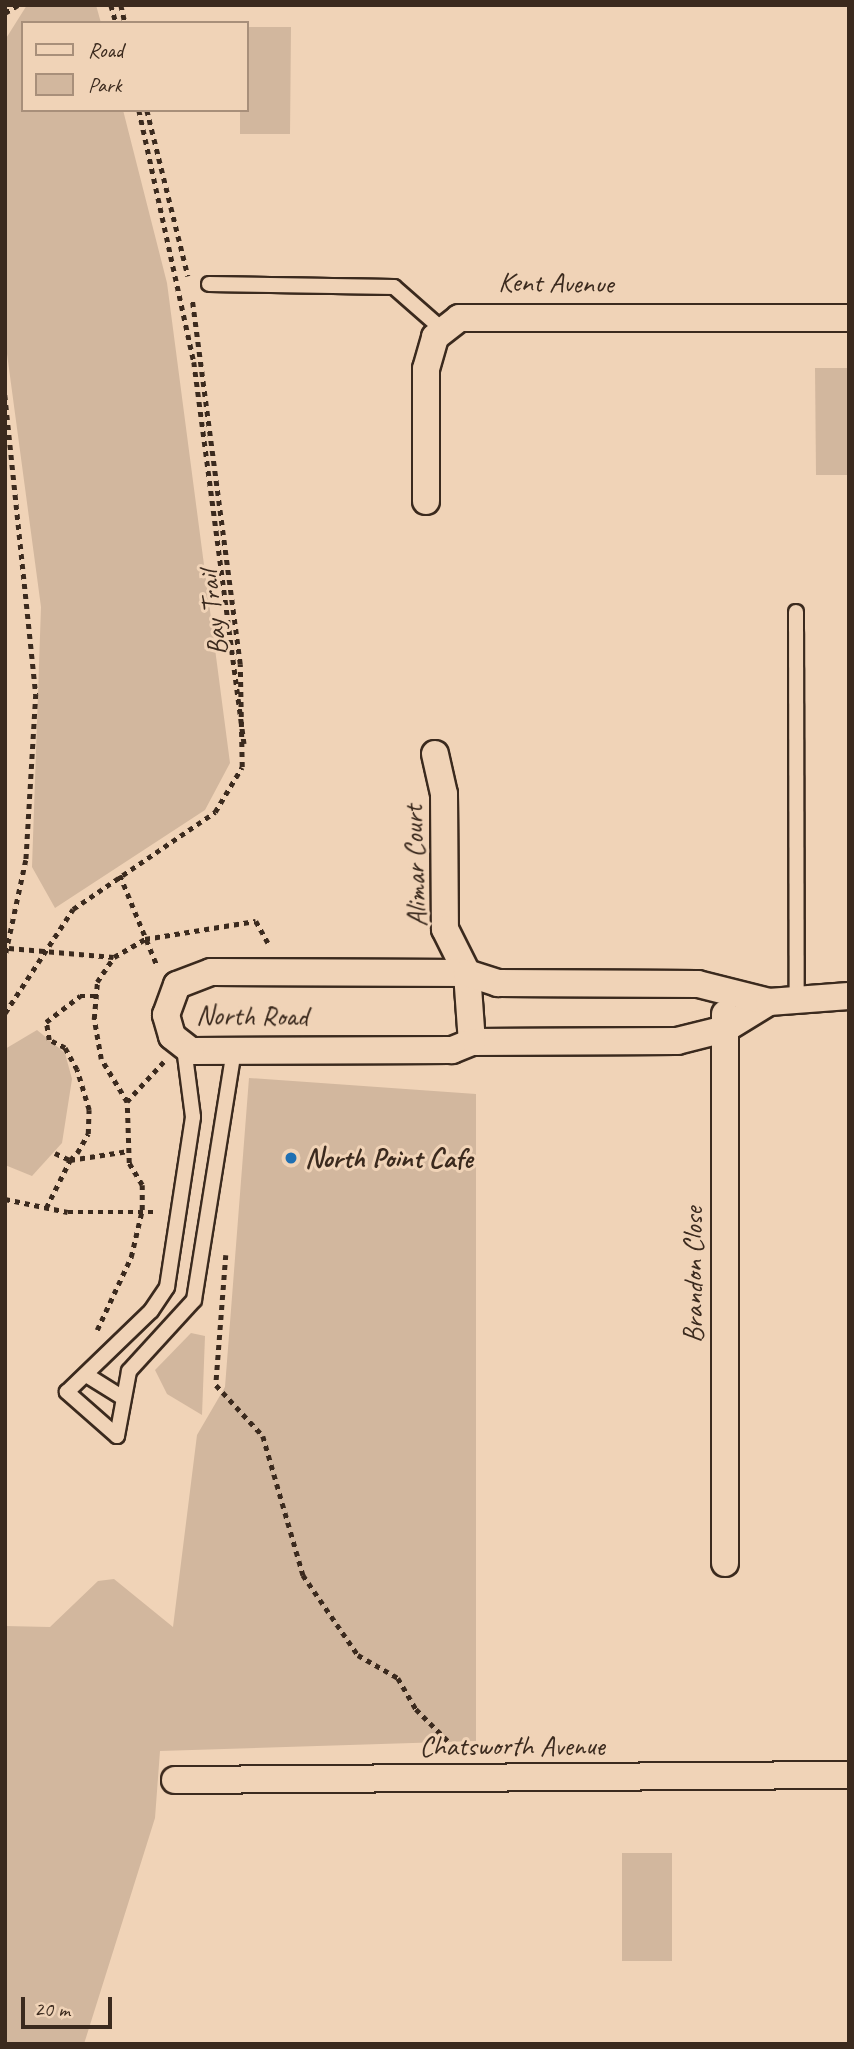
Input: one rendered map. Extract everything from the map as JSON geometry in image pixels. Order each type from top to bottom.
[{"type":"street","name":"Kent Avenue","points":[[442,329],[474,314],[849,318]]},
{"type":"street","points":[[426,500],[426,369],[442,329]]},
{"type":"street","name":"Alimar Court","points":[[435,754],[444,794],[445,929],[467,973]]},
{"type":"street","name":"North Road","points":[[769,1002],[725,1029],[677,1041],[472,1042],[452,1050],[234,1051],[182,1046],[167,1024],[170,994],[198,973],[467,973],[498,983],[725,988],[769,1002],[849,996]]},
{"type":"street","points":[[467,973],[472,1042]]},
{"type":"street","name":"Brandon Close","points":[[725,988],[725,1563]]},
{"type":"street","name":"Chatsworth Avenue","points":[[175,1780],[849,1775]]},
{"type":"lane","points":[[209,284],[394,287],[442,329]]},
{"type":"lane","points":[[796,612],[797,999]]},
{"type":"lane","points":[[182,1046],[194,1117],[173,1267],[159,1303],[88,1376],[66,1392],[117,1436],[121,1397],[129,1371],[194,1300],[234,1051]]},
{"type":"lane","points":[[88,1376],[121,1397]]},
{"type":"path","points":[[5,13],[18,5]]},
{"type":"path","points":[[139,112],[188,322],[223,566],[237,727],[245,748]]},
{"type":"path","name":"Bay Trail","points":[[5,1013],[73,909],[215,813],[235,787],[245,748],[201,355],[147,112]]},
{"type":"path","points":[[5,395],[36,694],[26,860],[5,957]]},
{"type":"path","points":[[120,875],[170,994]]},
{"type":"path","points":[[9,948],[114,957],[145,939],[256,921],[271,947],[273,971]]},
{"type":"path","points":[[89,1341],[131,1258],[142,1210],[142,1185],[128,1151],[127,1102],[101,1059],[96,996],[114,957]]},
{"type":"path","points":[[46,1208],[70,1160],[88,1134],[89,1110],[77,1070],[65,1048],[49,1040],[46,1022],[80,996],[96,996]]},
{"type":"path","points":[[127,1102],[182,1046]]},
{"type":"path","points":[[55,1153],[70,1160],[128,1151]]},
{"type":"path","points":[[5,1199],[46,1208],[142,1210],[181,1215]]},
{"type":"path","points":[[226,1250],[216,1385],[263,1436],[303,1575],[358,1655],[398,1678],[415,1709],[454,1748]]},
{"type":"green space","points":[[27,5],[96,5],[100,21],[21,21],[21,112],[124,112],[167,283],[230,763],[205,810],[55,908],[32,867],[41,607],[5,339],[5,40]]},
{"type":"green space","points":[[248,27],[291,27],[290,134],[240,134],[240,112],[248,112]]},
{"type":"green space","points":[[815,368],[849,368],[849,475],[816,475]]},
{"type":"green space","points":[[37,1030],[65,1053],[72,1079],[62,1143],[32,1176],[5,1165],[5,1049]]},
{"type":"green space","points":[[249,1078],[476,1094],[476,1741],[160,1751],[155,1818],[84,2044],[5,2044],[5,1626],[50,1627],[98,1581],[114,1579],[173,1627],[197,1435],[225,1387]]},
{"type":"green space","points":[[191,1333],[205,1336],[202,1415],[167,1394],[155,1370]]},
{"type":"green space","points":[[622,1853],[672,1853],[672,1961],[622,1961]]},
{"type":"place","name":"North Point Cafe","points":[[291,1158]]}]
